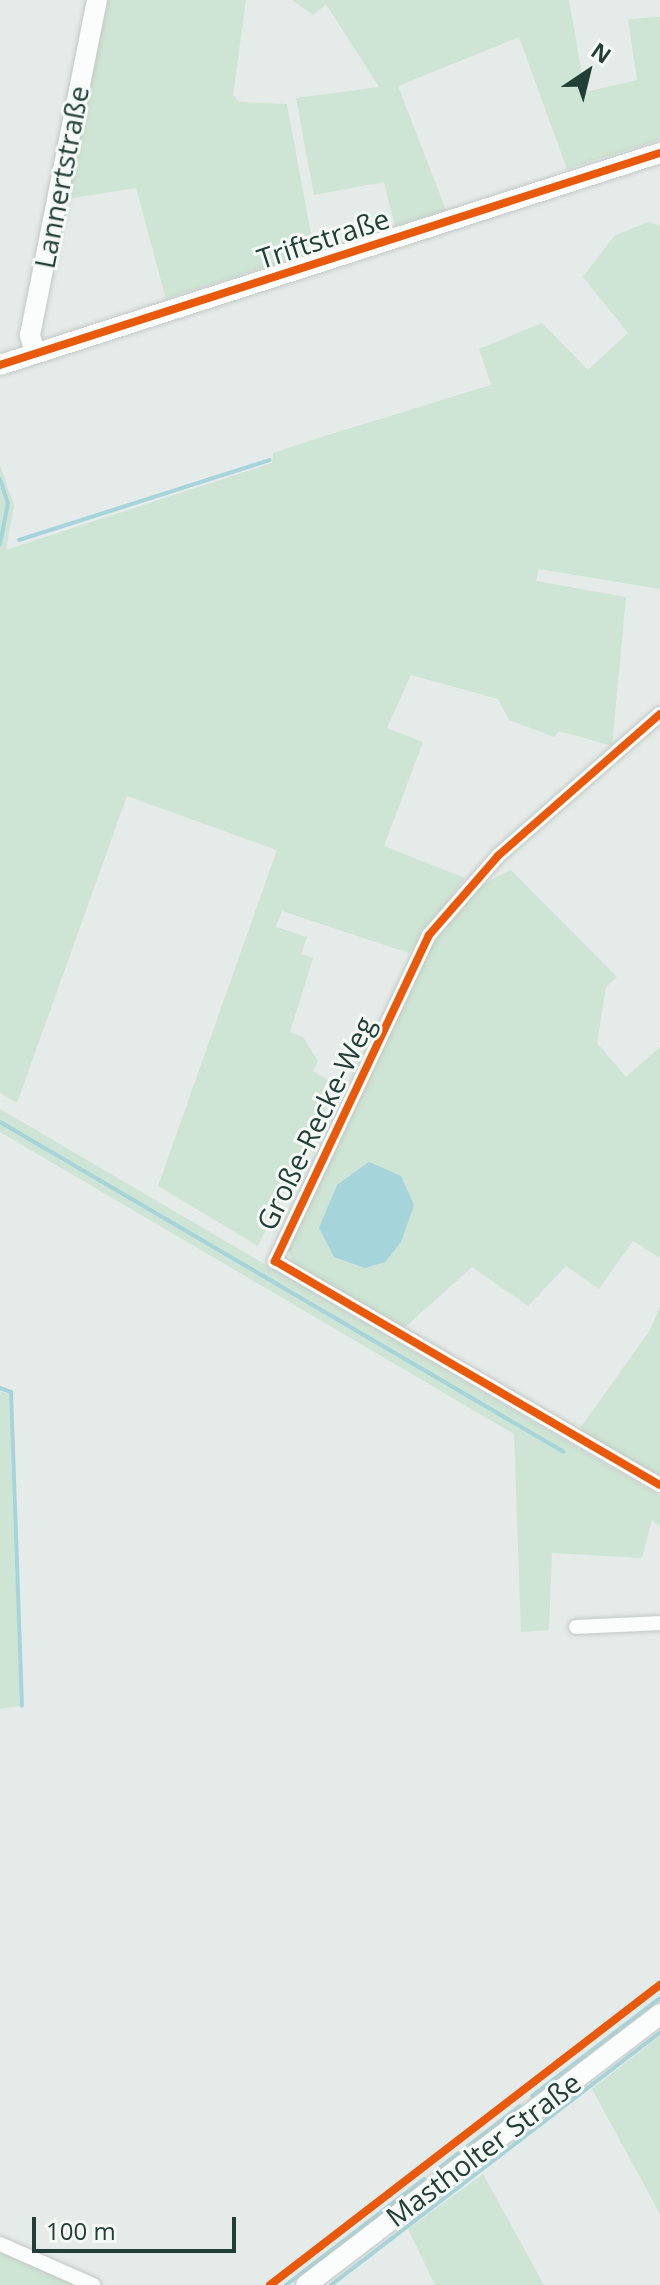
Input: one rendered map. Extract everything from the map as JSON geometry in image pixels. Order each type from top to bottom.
[{"type":"street","name":"Lannertstraße","points":[[35,353],[30,335],[97,0]]},
{"type":"street","name":"Triftstraße","points":[[0,365],[660,153]]},
{"type":"street","name":"Große-Recke-Weg","points":[[660,714],[498,856],[449,907],[422,949],[275,1261],[660,1485]]},
{"type":"street","points":[[576,1627],[660,1623]]},
{"type":"street","name":"Mastholter Straße","points":[[306,2285],[660,2014]]},
{"type":"street","points":[[0,2244],[93,2285]]},
{"type":"green space","points":[[108,0],[246,0],[233,95],[240,102],[287,104],[314,251],[166,299],[136,188],[67,199]]},
{"type":"green space","points":[[292,0],[569,0],[585,92],[637,80],[628,19],[660,17],[660,140],[567,169],[519,37],[398,86],[446,210],[395,226],[384,182],[314,195],[296,98],[379,87],[326,4],[313,15]]},
{"type":"green space","points":[[648,222],[660,226],[660,589],[539,569],[536,581],[626,597],[612,746],[559,731],[554,737],[509,720],[498,699],[411,675],[387,728],[423,742],[384,846],[465,878],[409,953],[282,911],[276,927],[307,937],[301,954],[313,958],[290,1032],[303,1037],[318,1061],[313,1071],[338,1086],[313,1133],[307,1130],[302,1140],[308,1144],[258,1246],[158,1186],[277,850],[127,796],[17,1103],[0,1093],[0,465],[14,506],[6,550],[272,463],[273,453],[491,385],[479,349],[542,323],[588,370],[628,333],[583,277],[614,236]]},
{"type":"green space","points":[[511,870],[617,977],[606,987],[597,1043],[626,1077],[660,1047],[660,1258],[633,1241],[599,1289],[566,1266],[528,1306],[472,1267],[403,1329],[294,1266],[285,1242],[433,942],[473,889]]},
{"type":"green space","points":[[0,1109],[660,1496],[660,1527],[652,1520],[642,1558],[552,1553],[549,1630],[521,1632],[514,1434],[0,1132]]},
{"type":"green space","points":[[660,1306],[660,1479],[581,1434],[581,1427],[650,1330]]},
{"type":"green space","points":[[0,1391],[9,1394],[20,1706],[0,1709]]},
{"type":"green space","points":[[660,2036],[660,2214],[592,2089]]},
{"type":"green space","points":[[483,2174],[544,2285],[435,2285],[408,2229]]},
{"type":"green space","points":[[0,2250],[77,2285],[0,2285]]},
{"type":"water","points":[[369,1162],[401,1176],[414,1205],[401,1242],[385,1262],[365,1268],[334,1257],[319,1228],[337,1185]]},
{"type":"waterway","points":[[19,540],[270,460]]},
{"type":"waterway","points":[[0,479],[8,503],[0,544]]},
{"type":"waterway","points":[[0,1122],[564,1452]]},
{"type":"waterway","points":[[0,1388],[11,1392],[22,1706]]},
{"type":"waterway","points":[[532,2096],[660,1998]]},
{"type":"waterway","points":[[331,2285],[660,2033]]},
{"type":"waterway","points":[[434,2172],[520,2106]]},
{"type":"waterway","points":[[286,2285],[424,2179]]},
{"type":"cycle path","points":[[0,365],[660,153]]},
{"type":"cycle path","points":[[660,714],[498,856],[429,935],[275,1261],[660,1485]]},
{"type":"cycle path","points":[[270,2285],[660,1985]]}]
